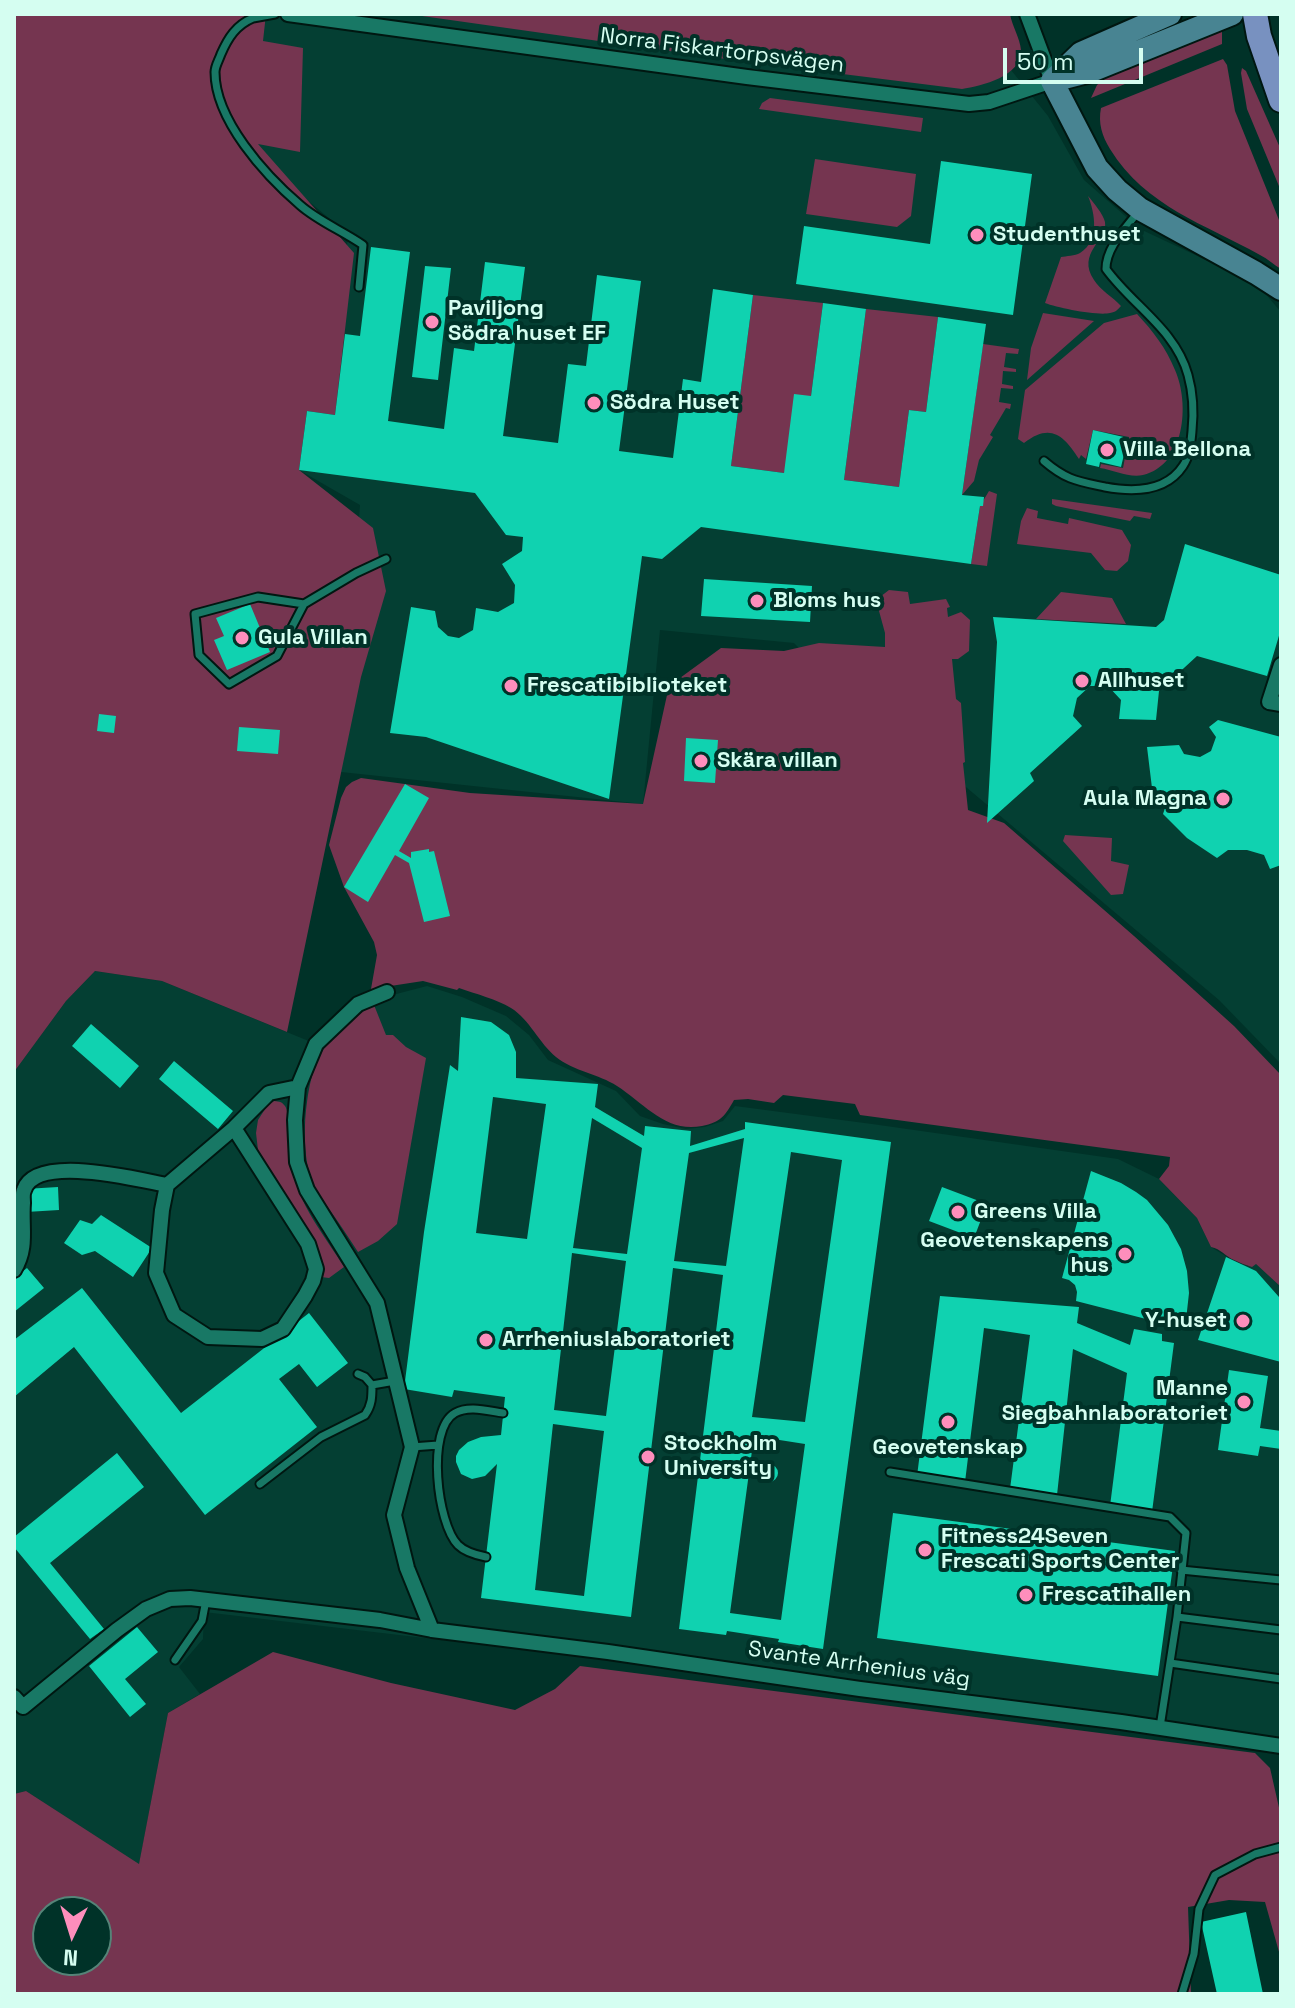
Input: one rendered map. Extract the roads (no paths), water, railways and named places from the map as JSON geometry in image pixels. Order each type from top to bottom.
[{"type":"main road","points":[[1255,14],[1259,36],[1281,100]]},
{"type":"street","name":"Norra Fiskartorpsvägen","points":[[288,14],[969,104],[989,102],[1052,81]]},
{"type":"street","points":[[1027,14],[1052,81],[1097,168],[1117,190],[1140,209],[1281,289]]},
{"type":"street","points":[[1052,81],[1081,53],[1170,14]]},
{"type":"street","points":[[1052,81],[1091,71],[1232,14]]},
{"type":"street","points":[[1281,665],[1269,702],[1281,704]]},
{"type":"street","points":[[387,992],[358,1004],[316,1044],[298,1087],[295,1120],[297,1162],[307,1190],[377,1303],[412,1447],[394,1515],[407,1568],[432,1630]]},
{"type":"street","points":[[234,1128],[308,1244],[316,1269],[305,1296],[283,1329],[262,1339],[208,1337],[174,1315],[156,1273],[162,1210],[167,1185],[234,1128],[269,1093],[298,1087]]},
{"type":"street","points":[[14,1270],[21,1259],[24,1189],[30,1181],[55,1170],[71,1170],[167,1185]]},
{"type":"street","name":"Svante Arrhenius väg","points":[[14,1697],[23,1707],[146,1609],[170,1599],[190,1598],[380,1620],[432,1630],[860,1689],[1160,1727],[1281,1747]]},
{"type":"lane","points":[[275,14],[253,16],[242,23],[227,42],[215,69],[219,99],[237,135],[261,166],[302,207],[363,245],[359,287]]},
{"type":"lane","points":[[1044,461],[1073,481],[1136,490],[1155,487],[1173,477],[1187,458],[1193,422],[1188,373],[1166,334],[1106,269],[1110,251],[1140,209]]},
{"type":"lane","points":[[304,604],[258,597],[195,614],[199,655],[229,684],[277,656],[304,604],[386,559]]},
{"type":"lane","points":[[260,1484],[321,1437],[365,1415],[372,1398],[372,1385],[358,1374]]},
{"type":"lane","points":[[372,1385],[396,1381]]},
{"type":"lane","points":[[486,1557],[459,1547],[449,1533],[438,1486],[438,1445],[441,1428],[452,1413],[467,1409],[503,1413]]},
{"type":"lane","points":[[412,1447],[438,1445]]},
{"type":"lane","points":[[890,1472],[1170,1517],[1186,1533],[1160,1727]]},
{"type":"lane","points":[[1181,1570],[1281,1580]]},
{"type":"lane","points":[[175,1660],[202,1621],[206,1600]]},
{"type":"lane","points":[[1177,1617],[1281,1630]]},
{"type":"lane","points":[[1170,1663],[1281,1679]]},
{"type":"lane","points":[[1182,1994],[1194,1954],[1199,1909],[1215,1875],[1255,1854],[1281,1847]]},
{"type":"place","name":"Studenthuset","points":[[977,235]]},
{"type":"place","name":"Paviljong Södra huset EF","points":[[432,322]]},
{"type":"place","name":"Södra Huset","points":[[594,403]]},
{"type":"place","name":"Villa Bellona","points":[[1107,450]]},
{"type":"place","name":"Bloms hus","points":[[757,601]]},
{"type":"place","name":"Gula Villan","points":[[242,638]]},
{"type":"place","name":"Allhuset","points":[[1082,681]]},
{"type":"place","name":"Frescatibiblioteket","points":[[511,686]]},
{"type":"place","name":"Skära villan","points":[[701,761]]},
{"type":"place","name":"Aula Magna","points":[[1223,799]]},
{"type":"place","name":"Greens Villa","points":[[958,1212]]},
{"type":"place","name":"Geovetenskapens hus","points":[[1125,1254]]},
{"type":"place","name":"Y-huset","points":[[1243,1321]]},
{"type":"place","name":"Arrheniuslaboratoriet","points":[[486,1340]]},
{"type":"place","name":"Manne Siegbahnlaboratoriet","points":[[1244,1402]]},
{"type":"place","name":"Geovetenskap","points":[[948,1422]]},
{"type":"place","name":"Stockholm University","points":[[648,1457]]},
{"type":"place","name":"Fitness24Seven Frescati Sports Center","points":[[925,1550]]},
{"type":"place","name":"Frescatihallen","points":[[1026,1595]]}]
